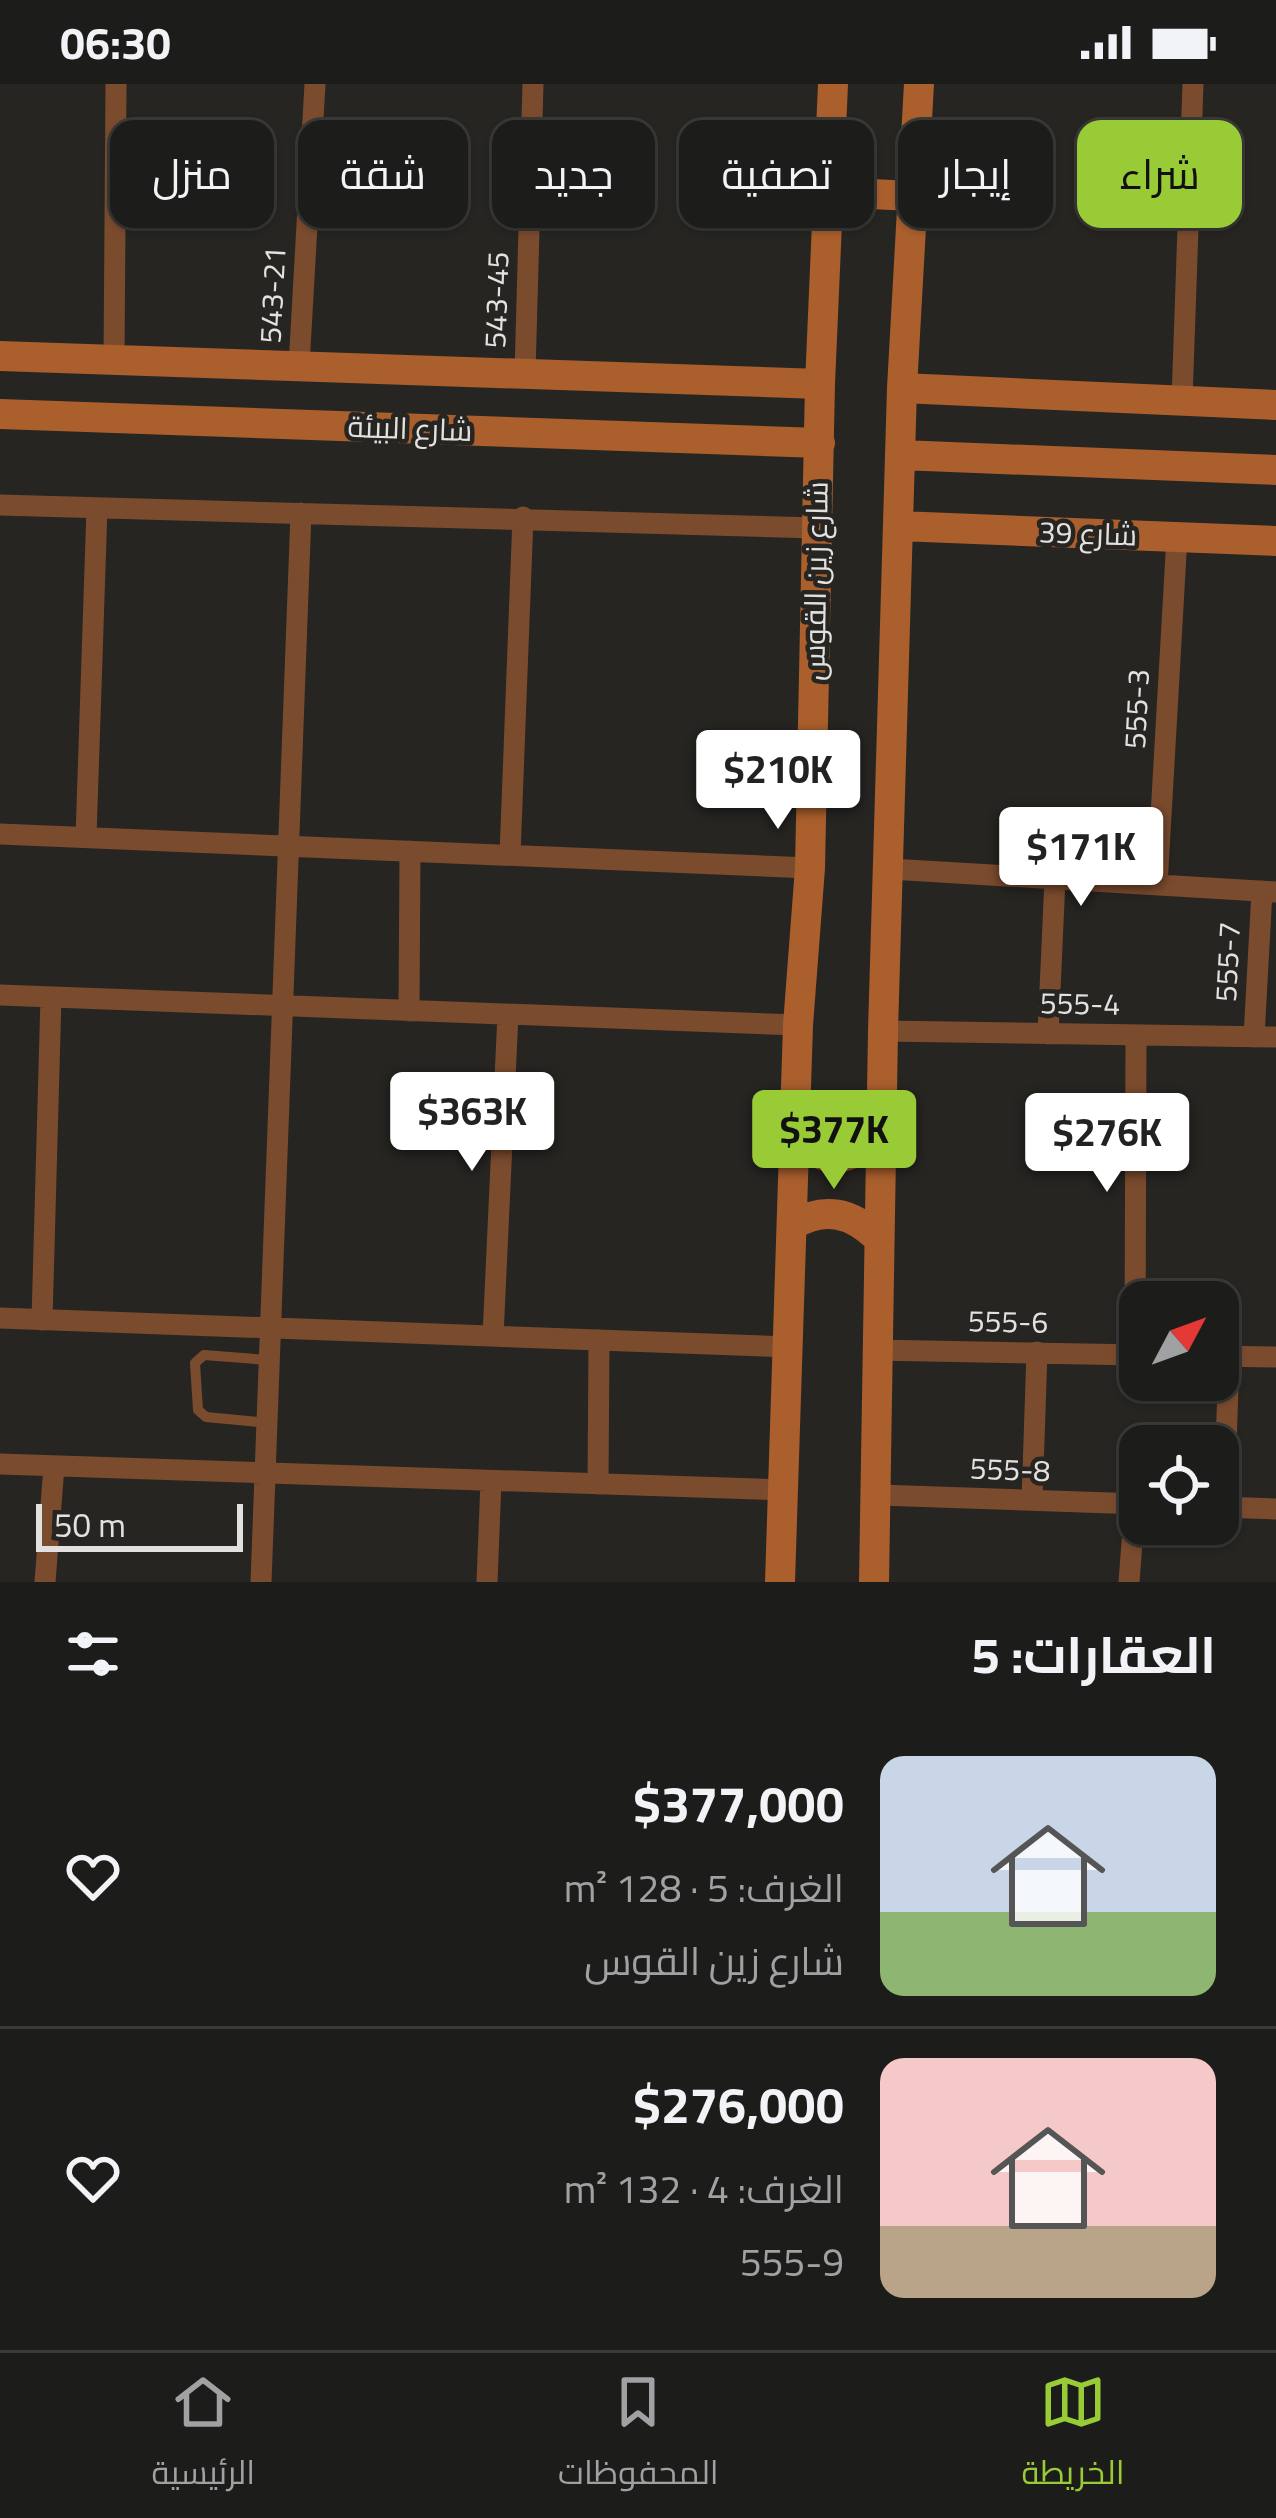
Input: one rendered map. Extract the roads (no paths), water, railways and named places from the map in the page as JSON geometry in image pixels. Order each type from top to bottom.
[{"type":"main road","name":"شارع زين القوس","points":[[831,120],[833,84]]},
{"type":"main road","points":[[917,120],[919,84]]},
{"type":"main road","name":"شارع زين القوس","points":[[780,1582],[798,1025],[810,868],[826,228]]},
{"type":"main road","points":[[874,1582],[880,1137],[902,388],[911,228]]},
{"type":"main road","name":"شارع البيئة","points":[[0,356],[820,384]]},
{"type":"main road","points":[[902,388],[1276,405]]},
{"type":"main road","name":"شارع البيئة","points":[[0,414],[820,443]]},
{"type":"main road","points":[[901,455],[1276,470]]},
{"type":"main road","name":"شارع 39","points":[[899,526],[1276,541]]},
{"type":"main road","points":[[794,1136],[829,1159],[859,1152],[880,1137]]},
{"type":"main road","points":[[792,1225],[814,1212],[832,1213],[850,1216],[878,1238]]},
{"type":"street","points":[[114,360],[116,84]]},
{"type":"street","name":"543-21","points":[[299,366],[315,84]]},
{"type":"street","name":"543-45","points":[[524,374],[532,84]]},
{"type":"street","points":[[1182,400],[1193,84]]},
{"type":"street","points":[[0,505],[817,528]]},
{"type":"street","points":[[86,837],[97,508]]},
{"type":"street","points":[[261,1582],[301,513]]},
{"type":"street","points":[[510,855],[523,518]]},
{"type":"street","name":"555-3","points":[[1157,885],[1177,537]]},
{"type":"street","points":[[0,834],[810,868]]},
{"type":"street","points":[[409,1010],[410,850]]},
{"type":"street","points":[[890,869],[1269,891]]},
{"type":"street","points":[[1048,1034],[1054,879]]},
{"type":"street","name":"555-7","points":[[1265,1037],[1269,891]]},
{"type":"street","points":[[0,995],[798,1025]]},
{"type":"street","points":[[42,1320],[51,997]]},
{"type":"street","points":[[493,1336],[508,1014]]},
{"type":"street","name":"555-4","points":[[883,1031],[1265,1037]]},
{"type":"street","points":[[1136,1035],[1138,1281]]},
{"type":"street","points":[[0,1318],[788,1347]]},
{"type":"street","points":[[598,1484],[599,1340]]},
{"type":"street","name":"555-6","points":[[875,1350],[1119,1354]]},
{"type":"street","points":[[1032,1500],[1037,1352]]},
{"type":"street","points":[[1239,1356],[1276,1357]]},
{"type":"street","points":[[0,1464],[783,1490]]},
{"type":"street","points":[[45,1582],[54,1466]]},
{"type":"street","points":[[487,1582],[491,1480]]},
{"type":"street","name":"555-8","points":[[878,1495],[1119,1503]]},
{"type":"street","points":[[1239,1508],[1276,1509]]},
{"type":"street","points":[[1129,1582],[1133,1545]]},
{"type":"lane","points":[[268,1360],[204,1355],[195,1363],[198,1410],[206,1418],[268,1423]]}]
